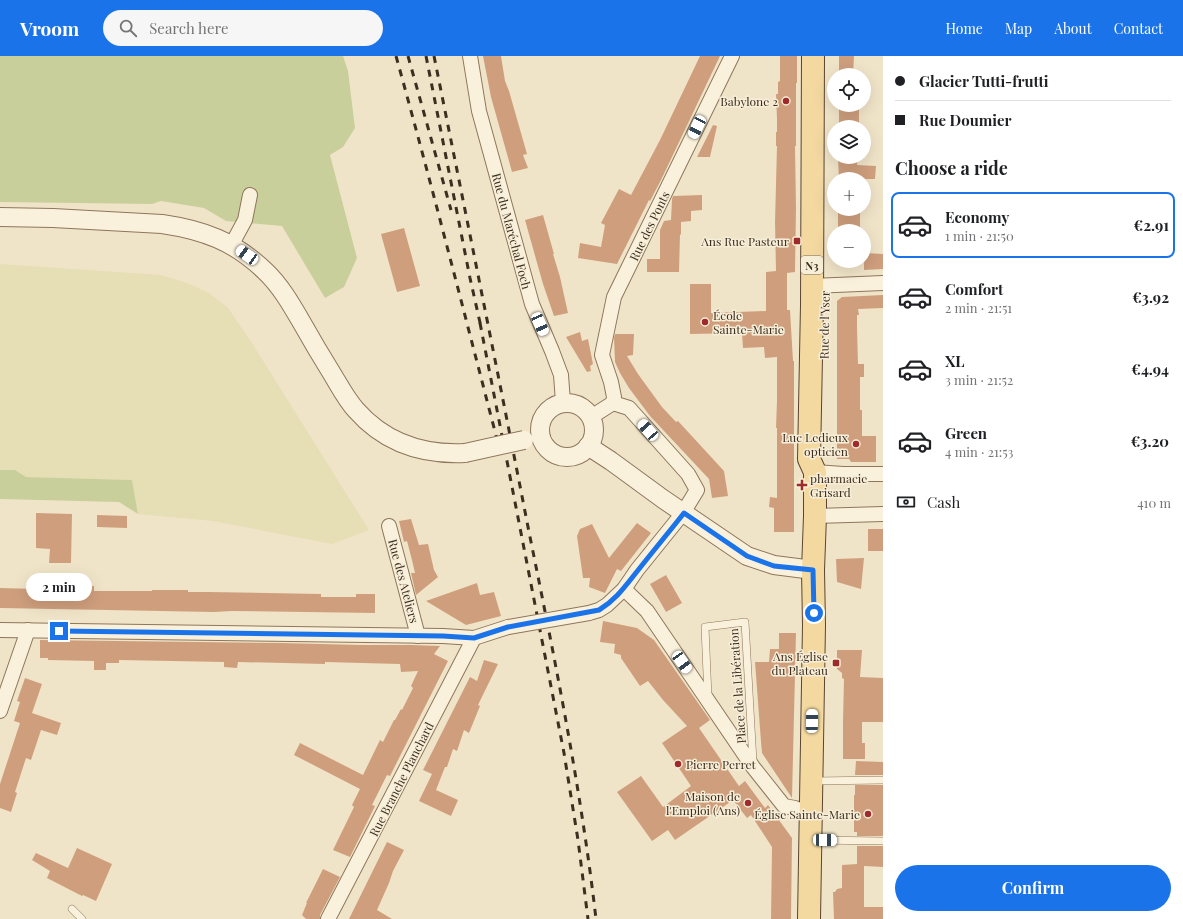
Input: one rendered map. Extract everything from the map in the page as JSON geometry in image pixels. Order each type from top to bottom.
[{"type":"main road","name":"Rue de l'Yser","points":[[809,919],[815,472],[823,458],[813,56]]},
{"type":"main road","name":"Rue de l'Yser","points":[[818,285],[824,56]]},
{"type":"street","name":"Rue du Maréchal Foch","points":[[470,56],[479,111],[532,304],[561,375],[563,402]]},
{"type":"street","name":"Rue des Ponts","points":[[613,403],[614,397],[611,382],[602,355],[614,297],[732,56]]},
{"type":"street","points":[[232,244],[245,220],[250,195]]},
{"type":"street","points":[[0,217],[53,218],[162,224],[177,226],[212,235],[232,244],[247,255],[276,283],[289,302],[344,395],[369,423],[388,436],[409,446],[426,451],[439,453],[466,453],[532,438],[544,414],[552,406],[563,402],[573,402],[582,406],[588,411],[591,417],[594,432],[592,442],[583,452],[576,456],[564,457],[553,454],[532,438]]},
{"type":"street","points":[[818,285],[883,283]]},
{"type":"street","points":[[0,630],[443,636],[474,638],[508,627],[599,610],[607,605],[624,589],[637,570],[684,513],[696,490],[688,474],[629,408],[613,403],[591,417]]},
{"type":"street","points":[[588,446],[747,556],[774,566],[813,570]]},
{"type":"street","points":[[815,472],[883,474]]},
{"type":"street","points":[[815,516],[883,514]]},
{"type":"street","name":"Rue des Ateliers","points":[[389,526],[418,636]]},
{"type":"street","points":[[624,589],[647,611],[753,767],[784,806],[795,808],[811,814]]},
{"type":"street","points":[[0,711],[28,630]]},
{"type":"street","name":"Rue Branche Planchard","points":[[328,919],[474,638]]},
{"type":"lane","name":"Place de la Libération","points":[[708,702],[705,627],[745,622],[753,767]]},
{"type":"lane","points":[[812,781],[883,780]]},
{"type":"lane","points":[[811,840],[883,840]]},
{"type":"lane","points":[[72,909],[82,919]]},
{"type":"shaded area","points":[[0,264],[161,275],[187,283],[209,293],[228,308],[252,343],[369,530],[332,544],[213,521],[138,514],[132,480],[26,477],[15,470],[0,470]]},
{"type":"green space","points":[[0,56],[343,56],[348,71],[355,128],[343,147],[330,155],[357,258],[344,287],[325,298],[282,226],[226,221],[204,208],[161,201],[152,204],[0,202]]},
{"type":"green space","points":[[0,470],[15,470],[26,477],[132,480],[138,514],[119,502],[0,499]]},
{"type":"building","points":[[483,56],[501,56],[505,81],[527,154],[523,155],[528,168],[512,172],[491,97]]},
{"type":"building","points":[[700,56],[720,56],[661,180],[650,201],[649,200],[617,264],[578,258],[580,243],[601,247],[605,225],[601,223],[619,189],[631,195],[660,140]]},
{"type":"building","points":[[780,56],[797,56],[795,272],[787,273],[787,310],[790,310],[794,361],[794,532],[774,532],[774,508],[769,507],[770,497],[777,498],[777,357],[765,358],[764,347],[743,348],[742,333],[690,334],[690,284],[711,284],[711,313],[766,311],[766,272],[776,271],[776,94],[778,94],[778,82],[780,81]]},
{"type":"building","points":[[839,56],[854,56],[853,68],[839,68]]},
{"type":"building","points":[[839,112],[859,112],[859,120],[839,120]]},
{"type":"building","points":[[713,125],[717,126],[710,157],[697,157]]},
{"type":"building","points":[[838,164],[876,166],[875,179],[871,179],[871,172],[839,172]]},
{"type":"building","points":[[702,195],[702,210],[691,211],[691,221],[681,222],[679,272],[647,272],[647,259],[660,259],[660,230],[664,221],[671,220],[673,196]]},
{"type":"building","points":[[543,215],[568,313],[554,316],[543,284],[525,220]]},
{"type":"building","points":[[838,216],[860,216],[860,224],[838,224]]},
{"type":"building","points":[[404,228],[420,286],[397,292],[381,234]]},
{"type":"building","points":[[871,253],[883,254],[883,269],[864,270],[864,268],[871,268]]},
{"type":"building","points":[[883,295],[883,308],[858,309],[859,315],[857,315],[858,364],[864,364],[864,377],[860,377],[862,436],[876,436],[876,462],[851,462],[849,459],[837,459],[837,301],[842,297]]},
{"type":"building","points":[[580,332],[582,341],[588,339],[593,364],[590,366],[591,371],[587,372],[566,337]]},
{"type":"building","points":[[615,334],[634,334],[633,355],[627,356],[662,407],[676,422],[678,421],[724,471],[728,496],[712,498],[709,479],[650,416],[629,388],[615,362]]},
{"type":"building","points":[[36,513],[72,514],[71,563],[49,563],[50,549],[36,548]]},
{"type":"building","points":[[97,515],[127,516],[127,528],[97,527]]},
{"type":"building","points":[[411,519],[419,545],[428,544],[434,570],[438,577],[416,595],[411,573],[415,573],[407,541],[404,542],[399,521]]},
{"type":"building","points":[[637,523],[651,533],[621,571],[617,569],[605,593],[589,587],[590,578],[583,578],[577,536],[580,529],[592,524],[609,558]]},
{"type":"building","points":[[868,529],[883,529],[883,551],[868,551]]},
{"type":"building","points":[[864,558],[861,589],[837,582],[836,559]]},
{"type":"building","points":[[666,575],[682,603],[666,612],[650,584]]},
{"type":"building","points":[[477,583],[480,595],[494,592],[501,616],[466,625],[426,601]]},
{"type":"building","points":[[74,586],[94,586],[94,591],[188,590],[188,592],[321,594],[321,597],[356,597],[356,594],[375,594],[375,613],[0,608],[0,588],[74,588]]},
{"type":"building","points":[[603,621],[637,628],[654,640],[710,720],[699,728],[739,786],[745,781],[765,808],[768,805],[792,838],[791,919],[771,919],[772,847],[751,815],[747,818],[733,800],[675,840],[668,830],[652,841],[617,792],[641,776],[663,807],[691,786],[662,743],[687,726],[648,681],[640,686],[621,658],[621,655],[614,653],[615,644],[600,642]]},
{"type":"building","points":[[779,633],[796,633],[792,798],[762,753],[761,742],[755,662],[769,662],[770,649],[779,649]]},
{"type":"building","points":[[40,640],[440,646],[434,654],[448,661],[390,776],[387,775],[372,805],[375,806],[350,857],[333,850],[354,807],[352,805],[360,789],[294,755],[300,743],[363,775],[380,740],[383,742],[394,720],[401,709],[402,710],[413,688],[411,686],[418,671],[401,672],[400,664],[238,662],[237,668],[224,667],[224,662],[119,660],[119,663],[106,663],[106,670],[94,670],[94,661],[48,660],[48,658],[40,658]]},
{"type":"building","points":[[837,650],[862,650],[860,677],[883,678],[883,722],[862,722],[862,743],[865,743],[865,759],[843,759],[844,679],[842,678],[842,673],[837,669]]},
{"type":"building","points":[[484,660],[498,664],[478,705],[480,706],[469,733],[464,730],[457,751],[453,749],[447,767],[445,767],[436,790],[458,800],[451,816],[419,801],[432,774],[423,770],[470,677],[477,681]]},
{"type":"building","points":[[25,678],[42,684],[32,713],[61,723],[57,735],[41,730],[31,760],[26,758],[15,792],[17,793],[11,812],[0,808],[0,784],[20,723],[14,721],[20,702],[17,701]]},
{"type":"building","points":[[856,761],[883,762],[883,775],[855,775]]},
{"type":"building","name":"Église Sainte-Marie","points":[[855,785],[883,785],[883,836],[857,836],[857,832],[854,832]]},
{"type":"building","points":[[387,842],[404,850],[393,871],[377,910],[392,919],[349,919]]},
{"type":"building","points":[[857,846],[883,846],[883,867],[864,866],[864,907],[883,907],[883,919],[834,919],[833,892],[842,888],[842,865],[857,864]]},
{"type":"building","points":[[77,848],[112,864],[96,901],[83,895],[82,896],[47,878],[50,871],[32,860],[36,853],[68,868]]},
{"type":"building","points":[[323,869],[340,877],[320,915],[320,919],[306,919],[302,915],[306,903]]},
{"type":"railway","points":[[396,56],[499,447]]},
{"type":"railway","points":[[408,56],[451,210]]},
{"type":"railway","points":[[426,56],[481,327]]},
{"type":"railway","points":[[434,56],[558,676],[583,822],[596,919]]},
{"type":"railway","points":[[480,323],[564,753],[578,840],[588,919]]},
{"type":"place","name":"Babylone 2","points":[[786,101]]},
{"type":"place","name":"Ans Rue Pasteur","points":[[797,241]]},
{"type":"place","name":"École Sainte-Marie","points":[[705,322]]},
{"type":"place","name":"Luc Ledieux opticien","points":[[856,444]]},
{"type":"place","name":"pharmacie Grisard","points":[[802,485]]},
{"type":"place","name":"Ans Église du Plateau","points":[[836,663]]},
{"type":"place","name":"Pierre Perret","points":[[678,764]]},
{"type":"place","name":"Maison de l'Emploi (Ans)","points":[[748,803]]},
{"type":"place","name":"Église Sainte-Marie","points":[[868,814]]},
{"type":"route","points":[[59,631],[443,636],[474,638],[508,627],[599,610],[607,605],[624,589],[637,570],[684,513],[747,556],[774,566],[813,570],[814,613]]}]
